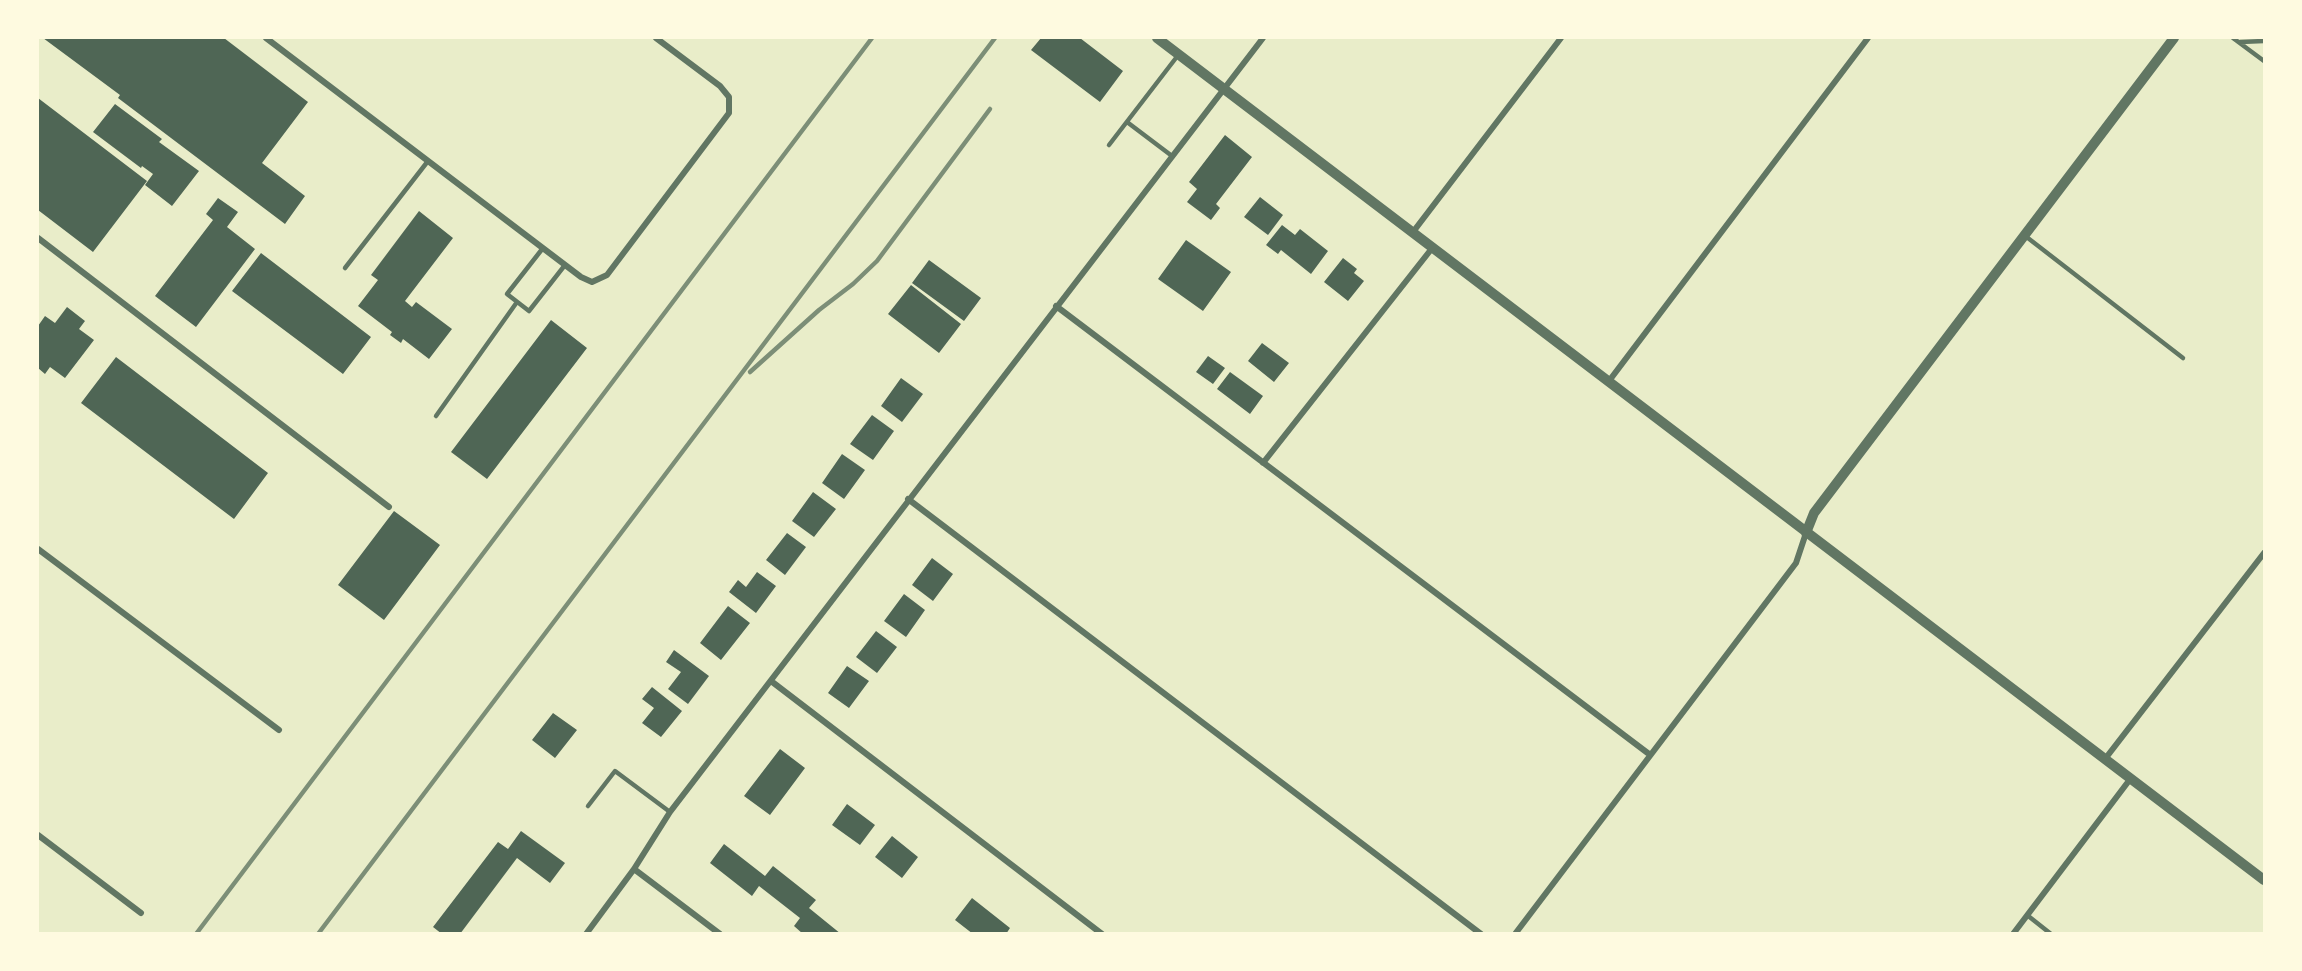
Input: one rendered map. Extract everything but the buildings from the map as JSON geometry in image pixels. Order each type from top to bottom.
[{"type":"street","points":[[266,38],[581,277],[592,282],[607,275],[726,119],[730,103],[729,97],[720,86],[656,38]]},
{"type":"street","points":[[1157,38],[2265,880]]},
{"type":"street","points":[[585,933],[634,869],[669,812],[1263,38]]},
{"type":"street","points":[[1413,232],[1561,38]]},
{"type":"street","points":[[1609,381],[1868,38]]},
{"type":"street","points":[[1515,933],[1796,562],[1814,513],[2174,38]]},
{"type":"street","points":[[38,238],[388,507]]},
{"type":"street","points":[[1263,463],[1433,247]]},
{"type":"street","points":[[1056,306],[1649,754]]},
{"type":"street","points":[[908,499],[1480,933]]},
{"type":"street","points":[[38,549],[279,730]]},
{"type":"street","points":[[2105,759],[2265,553]]},
{"type":"street","points":[[771,681],[1102,933]]},
{"type":"street","points":[[2013,933],[2131,778]]},
{"type":"street","points":[[38,835],[141,913]]},
{"type":"street","points":[[634,869],[720,933]]},
{"type":"lane","points":[[2233,38],[2265,62]]},
{"type":"lane","points":[[2240,42],[2265,41]]},
{"type":"lane","points":[[1109,146],[1179,54]]},
{"type":"lane","points":[[1127,122],[1172,156]]},
{"type":"lane","points":[[345,268],[428,160]]},
{"type":"lane","points":[[2024,235],[2183,357]]},
{"type":"lane","points":[[543,248],[507,294],[517,302],[529,311],[565,265]]},
{"type":"lane","points":[[436,416],[517,302]]},
{"type":"lane","points":[[588,806],[615,771],[669,812]]},
{"type":"lane","points":[[2027,915],[2051,933]]},
{"type":"railway","points":[[196,934],[872,38]]},
{"type":"railway","points":[[318,934],[995,38]]},
{"type":"railway","points":[[750,372],[877,261],[990,109]]}]
